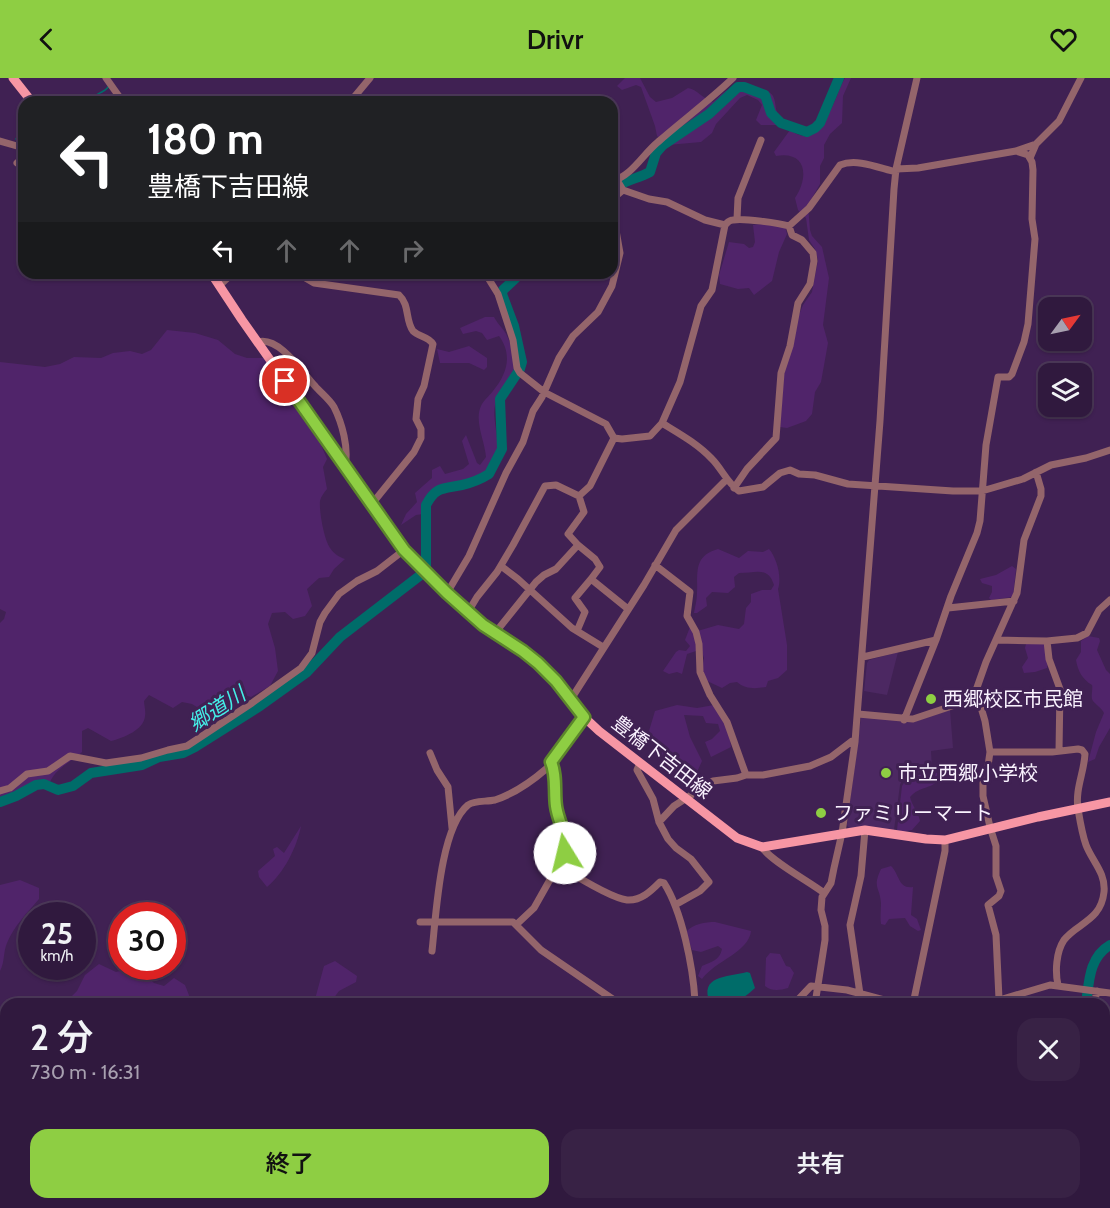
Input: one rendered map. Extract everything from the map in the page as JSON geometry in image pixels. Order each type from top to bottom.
[{"type":"main road","points":[[13,78],[27,96]]},
{"type":"main road","name":"豊橋下吉田線","points":[[215,279],[404,550],[468,612],[538,663],[599,732],[737,837],[762,847],[792,844],[865,830],[927,840],[945,840],[1110,802]]},
{"type":"street","points":[[106,78],[119,96]]},
{"type":"street","points":[[355,96],[370,78]]},
{"type":"street","points":[[733,78],[707,103],[653,146],[618,184],[649,199],[667,202],[705,220],[724,225],[737,219],[789,226]]},
{"type":"street","points":[[816,998],[825,940],[825,926],[821,910],[822,897],[831,883],[842,833],[855,742],[863,657],[896,171],[917,78]]},
{"type":"street","points":[[1030,158],[1036,144],[1059,122],[1081,78]]},
{"type":"street","points":[[737,219],[738,198],[761,140]]},
{"type":"street","points":[[0,141],[18,146]]},
{"type":"street","points":[[789,226],[809,208],[840,165],[846,162],[896,171],[1016,151],[1036,144]]},
{"type":"street","points":[[904,720],[977,533],[986,445],[998,378],[1009,377],[1012,374],[1028,324],[1035,239],[1032,219],[1033,170],[1026,153],[1016,151]]},
{"type":"street","points":[[614,438],[650,436],[663,423],[691,349],[701,306],[711,290],[724,225]]},
{"type":"street","points":[[734,488],[747,469],[776,438],[781,373],[790,346],[798,303],[807,291],[812,276],[813,254],[802,240],[792,235],[789,226]]},
{"type":"street","points":[[618,242],[620,253],[618,261]]},
{"type":"street","points":[[219,286],[227,279]]},
{"type":"street","points":[[307,279],[314,283],[399,295],[406,304],[412,329],[428,338],[433,344],[424,386],[417,399],[416,419],[422,433],[421,438],[414,452],[372,505]]},
{"type":"street","points":[[489,279],[498,294],[505,315],[513,340],[519,372],[544,392],[597,418],[606,424],[613,434],[614,438],[590,486],[579,496]]},
{"type":"street","points":[[447,593],[469,556],[506,473],[523,442],[533,411],[566,344],[598,312],[614,279]]},
{"type":"street","points":[[258,342],[263,340],[270,342],[295,361],[332,404],[343,432],[346,447],[345,466]]},
{"type":"street","points":[[663,423],[700,447],[739,491],[758,489],[780,473],[790,470],[848,484],[982,491],[1023,479],[1051,465],[1086,458],[1110,450]]},
{"type":"street","points":[[858,714],[904,720],[922,717],[967,701],[974,696],[986,662],[1014,601],[1019,583],[1024,540],[1041,496],[1036,472]]},
{"type":"street","points":[[569,699],[682,523],[727,479]]},
{"type":"street","points":[[468,612],[501,566],[545,486],[556,485],[579,496],[584,513],[568,534],[596,559],[600,567],[575,598],[585,612],[577,631]]},
{"type":"street","points":[[495,633],[529,593],[529,590],[544,575],[556,569],[578,545]]},
{"type":"street","points":[[0,791],[10,788],[27,774],[48,771],[70,756],[106,763],[141,758],[188,746],[301,668],[312,653],[324,613],[339,594],[357,581],[377,571],[404,550]]},
{"type":"street","points":[[655,565],[690,592],[687,616],[696,632],[699,644],[700,672],[710,695],[727,722],[746,775]]},
{"type":"street","points":[[501,566],[577,631],[603,647]]},
{"type":"street","points":[[591,579],[628,609]]},
{"type":"street","points":[[997,640],[1047,641],[1077,638],[1093,625],[1099,610],[1110,600]]},
{"type":"street","points":[[948,608],[1014,601]]},
{"type":"street","points":[[863,657],[936,640]]},
{"type":"street","points":[[1047,641],[1049,659],[1060,689],[1059,751]]},
{"type":"street","points":[[974,696],[980,704],[985,721],[990,752],[983,783],[983,796],[996,846],[996,876],[1001,891],[999,896],[988,905],[996,935],[999,998]]},
{"type":"street","points":[[452,828],[468,805],[490,801],[514,791],[544,770],[584,717]]},
{"type":"street","points":[[659,822],[668,810],[712,781],[810,766],[831,757],[852,741],[855,742]]},
{"type":"street","points":[[990,752],[1078,749],[1085,754],[1077,789],[1078,810],[1086,845],[1099,868],[1104,891],[1096,912],[1062,944],[1058,958],[1058,985]]},
{"type":"street","points":[[430,753],[437,770],[448,786],[452,828],[438,896],[432,951]]},
{"type":"street","points":[[517,924],[534,908],[566,847],[556,808],[554,768],[551,762]]},
{"type":"street","points":[[640,763],[637,770],[653,799],[659,822],[673,844],[691,859],[709,882],[700,891],[675,905]]},
{"type":"street","points":[[860,994],[850,925],[861,876],[865,830]]},
{"type":"street","points":[[914,998],[945,850],[945,840]]},
{"type":"street","points":[[762,847],[780,863],[825,893]]},
{"type":"street","points":[[558,865],[596,887],[626,899],[642,897],[662,881],[675,905],[686,945],[695,998]]},
{"type":"street","points":[[420,922],[508,921],[517,924],[541,950],[612,998]]},
{"type":"street","points":[[1003,998],[1058,985],[1110,993]]},
{"type":"street","points":[[799,998],[811,986],[818,986],[876,998]]},
{"type":"street","points":[[1094,998],[1095,991]]},
{"type":"shaded area","points":[[625,78],[640,78],[650,97],[656,102],[672,98],[688,88],[713,102],[734,86],[745,85],[760,89],[773,96],[777,113],[781,118],[780,125],[761,125],[756,120],[762,105],[758,100],[747,95],[740,98],[716,124],[712,133],[701,142],[668,145],[657,136],[641,87],[636,85],[622,90],[617,86]]},
{"type":"shaded area","points":[[845,78],[851,78],[843,96],[842,123],[830,134],[824,145],[824,158],[820,166],[820,184],[808,205],[810,230],[812,236],[822,247],[829,278],[823,325],[828,343],[821,382],[815,392],[812,414],[806,421],[787,428],[780,427],[784,374],[794,342],[798,317],[812,292],[818,260],[809,240],[806,218],[798,210],[795,198],[802,182],[802,167],[794,158],[776,156],[774,152],[790,130],[803,136],[811,135],[818,130],[829,114]]},
{"type":"shaded area","points":[[772,223],[785,226],[787,234],[779,252],[772,281],[754,295],[749,288],[738,289],[720,284],[719,275],[729,242],[753,247],[755,242],[753,225]]},
{"type":"shaded area","points":[[485,317],[494,317],[505,332],[511,346],[514,363],[512,374],[495,405],[497,454],[489,468],[479,476],[441,486],[433,491],[427,500],[423,514],[416,515],[401,525],[406,514],[417,502],[415,493],[432,478],[432,470],[440,466],[445,474],[463,469],[469,464],[462,441],[466,435],[477,463],[480,465],[486,457],[479,425],[479,412],[483,402],[502,378],[507,357],[506,350],[499,336],[487,340],[482,333],[476,331],[463,334],[460,328]]},
{"type":"shaded area","points":[[167,330],[195,333],[218,340],[235,354],[247,358],[265,358],[321,445],[327,459],[323,467],[327,489],[320,501],[322,525],[330,548],[345,559],[329,577],[319,578],[307,589],[312,606],[305,616],[293,619],[285,612],[272,613],[268,624],[275,648],[278,671],[270,686],[251,697],[232,695],[212,699],[213,706],[202,710],[192,704],[182,702],[173,708],[149,695],[144,701],[144,721],[132,733],[111,741],[88,728],[82,731],[82,752],[60,769],[50,782],[30,786],[0,798],[0,623],[6,612],[0,609],[0,362],[45,367],[60,364],[74,357],[101,358],[113,353],[130,351],[142,354],[151,350]]},
{"type":"shaded area","points":[[469,346],[487,358],[487,367],[484,370],[469,363],[440,363],[437,349],[449,352]]},
{"type":"shaded area","points":[[718,549],[739,558],[748,551],[763,552],[769,549],[776,563],[787,645],[787,670],[778,678],[768,681],[766,687],[750,688],[737,682],[722,688],[705,680],[702,668],[704,658],[702,652],[696,651],[687,654],[682,674],[677,672],[669,674],[663,671],[676,652],[686,651],[690,646],[685,640],[690,627],[694,632],[718,625],[739,629],[744,624],[746,608],[751,602],[751,594],[771,590],[774,585],[765,573],[739,573],[734,577],[735,587],[728,593],[712,592],[706,598],[707,606],[694,613],[698,566],[704,556]]},
{"type":"shaded area","points":[[1012,566],[1016,569],[1013,597],[991,600],[989,598],[992,586],[982,583],[980,579],[996,575]]},
{"type":"shaded area","points":[[1088,636],[1099,638],[1097,650],[1110,674],[1110,728],[1095,759],[1088,762],[1104,713],[1093,701],[1092,685],[1081,674],[1076,660],[1081,652],[1081,641]]},
{"type":"shaded area","points":[[1026,644],[1045,644],[1047,668],[1024,673],[1022,667],[1028,658]]},
{"type":"shaded area","points":[[898,652],[887,695],[864,691],[869,660]]},
{"type":"shaded area","points":[[677,705],[697,708],[714,705],[725,725],[731,747],[711,757],[705,742],[720,731],[718,724],[706,723],[703,716],[684,715],[690,737],[702,761],[697,772],[687,781],[679,779],[672,773],[664,757],[654,748],[654,738],[649,731],[655,711]]},
{"type":"shaded area","name":"市立西郷小学校","points":[[950,710],[953,748],[931,751],[932,769],[904,776],[900,785],[894,830],[849,828],[847,825],[861,718],[864,716],[913,722]]},
{"type":"shaded area","points":[[931,772],[938,773],[939,779],[933,785],[910,797],[920,821],[912,830],[901,832],[897,830],[902,786],[907,778]]},
{"type":"shaded area","points":[[301,826],[289,859],[279,875],[267,887],[259,877],[258,871],[275,856],[273,849],[277,847],[284,853]]},
{"type":"shaded area","points":[[891,866],[904,886],[913,887],[911,915],[917,919],[921,930],[918,931],[910,926],[905,918],[889,919],[885,925],[881,924],[881,903],[877,880],[881,869]]},
{"type":"shaded area","points":[[20,880],[39,888],[39,899],[36,902],[18,902],[18,925],[6,946],[0,971],[0,885]]},
{"type":"shaded area","points":[[715,922],[751,931],[749,938],[738,951],[702,979],[698,976],[702,966],[717,958],[722,949],[718,946],[701,952],[692,950],[686,932],[699,924]]},
{"type":"shaded area","points":[[770,953],[780,954],[786,966],[790,967],[794,973],[788,988],[774,990],[765,986],[766,958]]},
{"type":"shaded area","points":[[335,961],[357,976],[356,982],[339,991],[334,998],[315,998],[324,966]]},
{"type":"shaded area","points":[[99,964],[108,968],[108,980],[151,980],[164,986],[172,980],[177,980],[185,985],[190,998],[70,998],[82,980],[96,980],[96,966]]},
{"type":"shaded area","points":[[750,973],[755,988],[741,998],[709,998],[708,987],[716,979]]},
{"type":"waterway","name":"郷道川","points":[[618,186],[650,172],[656,153],[663,145],[709,114],[738,87],[765,95],[771,113],[781,123],[807,132],[820,123],[839,78]]},
{"type":"waterway","points":[[94,96],[109,86]]},
{"type":"waterway","name":"郷道川","points":[[426,566],[426,505],[433,494],[441,489],[469,483],[489,474],[502,449],[500,399],[520,369],[522,362],[514,326],[502,294],[503,290],[515,279]]},
{"type":"waterway","name":"郷道川","points":[[0,802],[36,785],[44,784],[58,790],[73,786],[91,773],[142,765],[159,757],[183,753],[195,747],[260,706],[306,673],[340,637],[422,574]]},
{"type":"waterway","points":[[1087,998],[1094,963],[1103,950],[1110,945]]},
{"type":"place","name":"西郷校区市民館","points":[[931,699]]},
{"type":"place","name":"市立西郷小学校","points":[[886,773]]},
{"type":"place","name":"ファミリーマート","points":[[821,813]]},
{"type":"route","points":[[285,381],[404,550],[483,625],[538,663],[556,681],[584,717],[551,762],[554,768],[556,808],[566,840],[565,853]]}]
